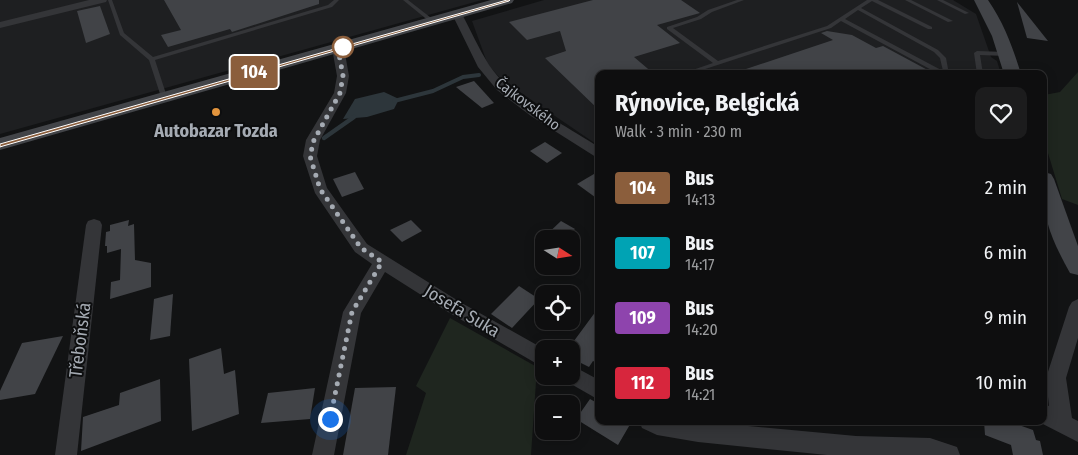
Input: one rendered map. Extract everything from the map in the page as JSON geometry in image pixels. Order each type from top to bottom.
[{"type":"street","points":[[0,25],[102,0]]},
{"type":"street","points":[[0,144],[507,0]]},
{"type":"street","points":[[981,0],[992,16],[1008,54],[1012,70]]},
{"type":"street","name":"Čajkovského","points":[[457,14],[484,67],[501,87],[536,113],[595,151]]},
{"type":"street","name":"Josefa Suka","points":[[338,48],[343,76],[340,93],[314,140],[310,156],[320,189],[361,248],[454,307],[535,353]]},
{"type":"street","points":[[1047,188],[1064,242],[1078,266]]},
{"type":"street","name":"Třeboňská","points":[[66,455],[94,225]]},
{"type":"street","points":[[323,455],[352,312],[382,262]]},
{"type":"street","points":[[1061,423],[1056,378],[1078,307]]},
{"type":"street","points":[[580,379],[595,389]]},
{"type":"street","points":[[657,425],[698,432],[856,447],[930,449],[949,455]]},
{"type":"lane","points":[[110,0],[122,34],[152,59],[164,97]]},
{"type":"lane","points":[[152,59],[330,6],[337,0]]},
{"type":"lane","points":[[405,0],[432,21]]},
{"type":"lane","points":[[696,70],[829,27],[870,0]]},
{"type":"lane","points":[[874,0],[930,28]]},
{"type":"lane","points":[[907,0],[950,21]]},
{"type":"lane","points":[[939,0],[966,13]]},
{"type":"lane","points":[[717,63],[669,28],[699,18],[710,11],[738,1]]},
{"type":"lane","points":[[858,8],[936,51],[943,58],[944,70]]},
{"type":"lane","points":[[841,19],[937,70]]},
{"type":"lane","points":[[979,70],[977,52],[1008,54]]},
{"type":"shaded area","points":[[0,0],[482,0],[0,134]]},
{"type":"shaded area","points":[[544,0],[953,0],[976,14],[991,57],[997,61],[1000,70],[595,70],[595,143],[502,80],[488,65],[472,21]]},
{"type":"shaded area","points":[[1078,72],[1078,205],[1062,199],[1047,150],[1047,94],[1060,92]]},
{"type":"shaded area","points":[[384,92],[399,99],[394,109],[367,117],[343,119],[355,99]]},
{"type":"shaded area","points":[[450,318],[535,366],[536,385],[531,455],[406,455],[426,393],[416,386]]},
{"type":"building","points":[[164,0],[319,0],[319,4],[232,32],[230,29],[168,47],[161,35],[181,30]]},
{"type":"building","points":[[593,0],[681,0],[700,13],[657,25],[680,43],[634,57],[649,70],[595,70],[595,106],[545,58],[566,51],[560,31],[527,40],[509,22]]},
{"type":"building","points":[[1017,2],[1048,41],[1027,38]]},
{"type":"building","points":[[100,6],[110,34],[86,43],[77,11]]},
{"type":"building","points":[[827,31],[852,35],[876,48],[883,46],[928,70],[743,70],[833,40],[821,33]]},
{"type":"building","points":[[474,81],[494,103],[482,108],[456,87]]},
{"type":"building","points":[[545,142],[562,153],[547,163],[530,151]]},
{"type":"building","points":[[355,172],[364,189],[342,197],[333,179]]},
{"type":"building","points":[[595,173],[595,197],[577,184]]},
{"type":"building","points":[[129,220],[128,226],[134,224],[135,260],[151,263],[151,287],[110,299],[111,282],[120,280],[121,249],[107,253],[107,246],[105,246],[106,232],[110,231],[110,225]]},
{"type":"building","points":[[411,220],[422,231],[402,242],[390,230]]},
{"type":"building","points":[[561,221],[575,229],[574,230],[552,230]]},
{"type":"building","points":[[519,286],[535,296],[535,303],[512,328],[491,314]]},
{"type":"building","points":[[173,294],[170,336],[150,340],[154,299]]},
{"type":"building","points":[[595,312],[595,362],[593,361],[589,367],[580,362],[580,340],[575,340]]},
{"type":"building","points":[[63,336],[35,394],[0,400],[0,391],[22,343]]},
{"type":"building","points":[[221,348],[224,374],[235,370],[239,414],[192,431],[189,359]]},
{"type":"building","points":[[160,379],[161,421],[81,451],[83,417],[119,405],[120,393]]},
{"type":"building","points":[[396,387],[388,455],[343,455],[355,388]]},
{"type":"building","points":[[315,388],[310,419],[261,423],[268,393]]},
{"type":"building","points":[[590,399],[595,402],[595,425],[630,425],[618,445],[580,421],[580,413]]},
{"type":"building","points":[[984,425],[1019,425],[1033,430],[1036,440],[1040,441],[1043,455],[1013,455],[1011,445],[985,435]]},
{"type":"waterway","points":[[394,101],[433,91],[463,77],[479,75]]},
{"type":"waterway","points":[[324,138],[354,117]]},
{"type":"bus line","name":"104","points":[[0,144],[507,0]]},
{"type":"place","name":"Autobazar Tozda","points":[[216,112]]},
{"type":"route","points":[[330,419],[352,312],[382,262],[361,248],[320,189],[310,156],[314,140],[340,93],[343,76],[338,48],[343,47]]}]
